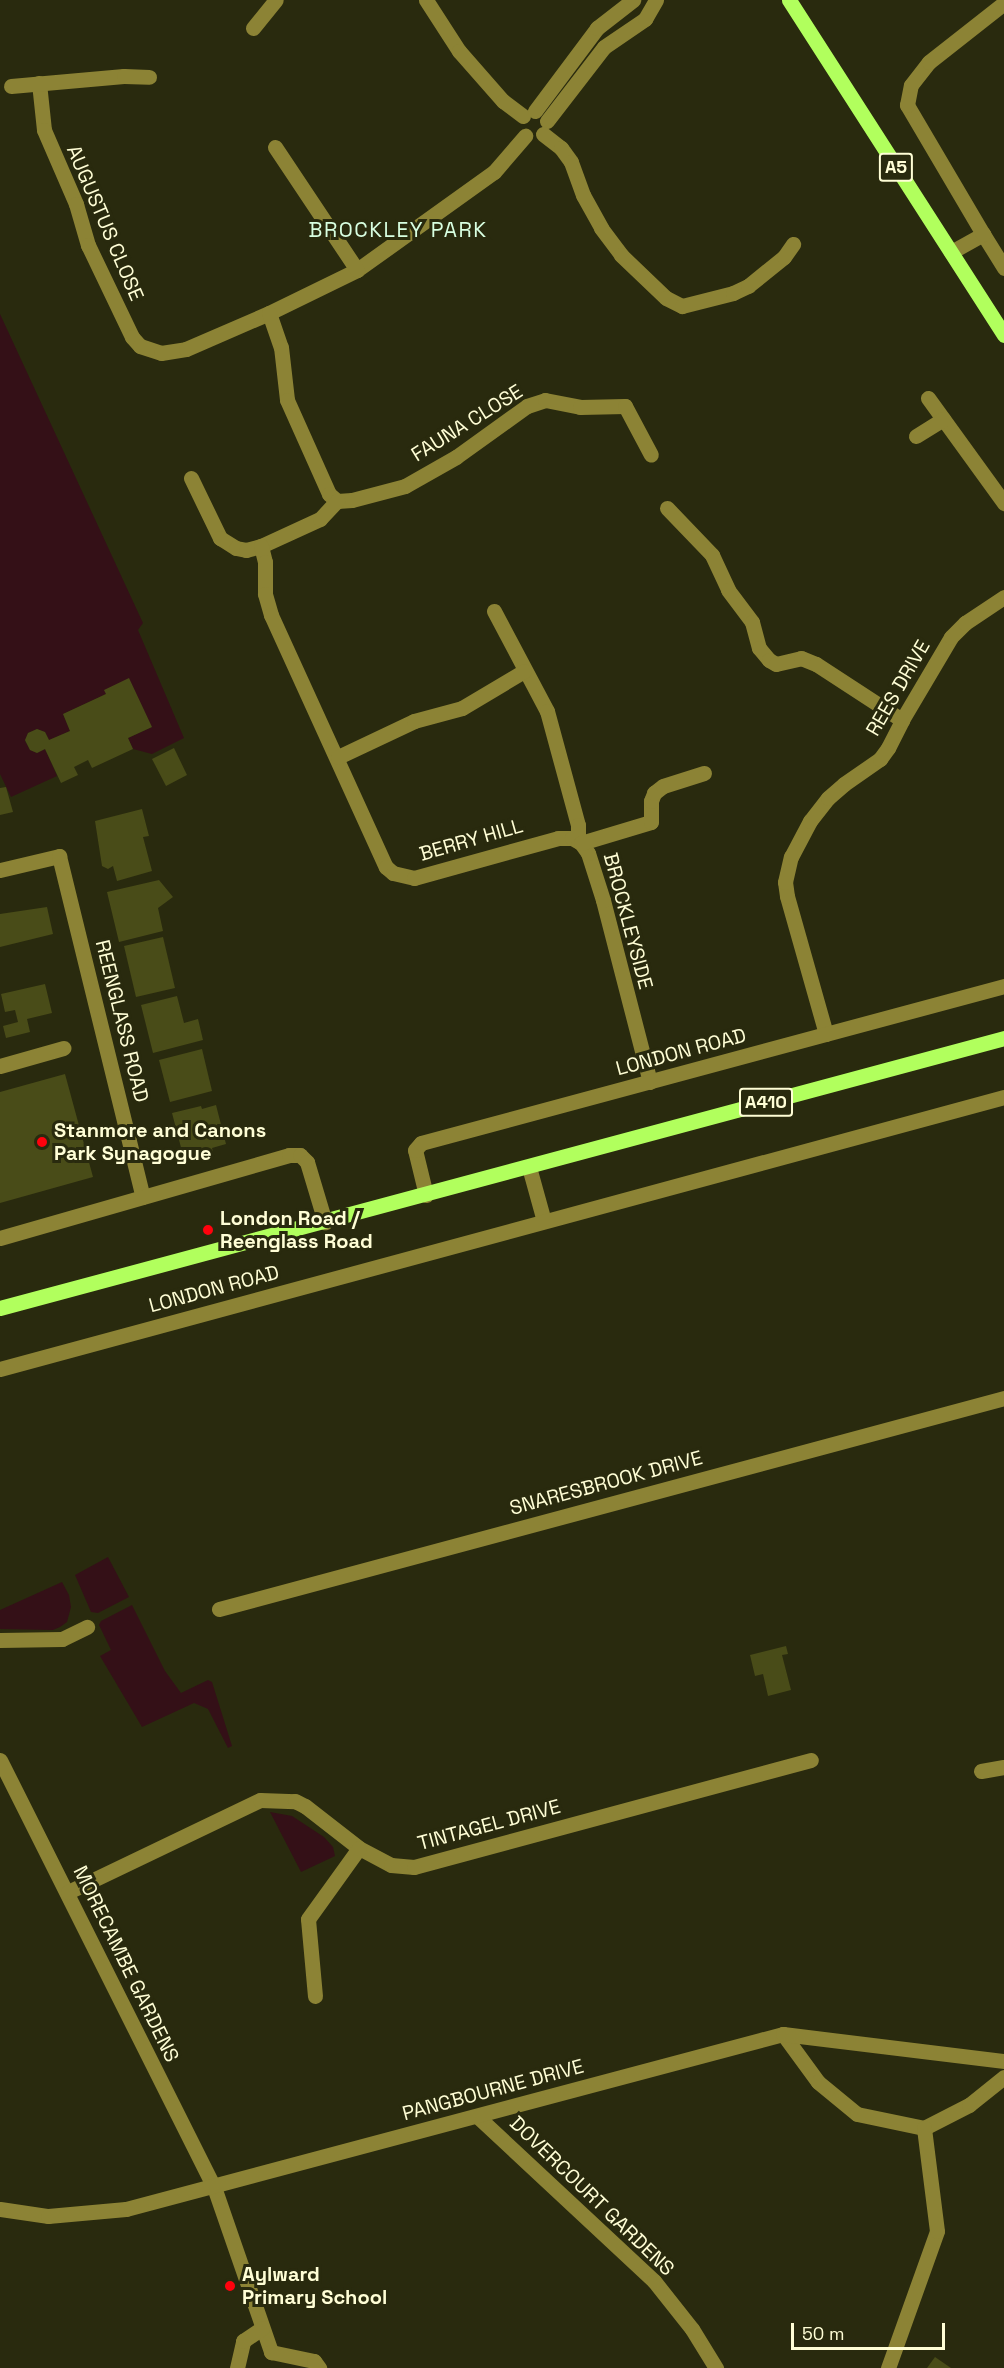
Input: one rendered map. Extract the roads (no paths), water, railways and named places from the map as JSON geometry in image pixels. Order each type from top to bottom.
[{"type":"main road","name":"A5","points":[[789,0],[1004,335]]},
{"type":"main road","name":"LONDON ROAD","points":[[0,1308],[1004,1038]]},
{"type":"street","points":[[253,28],[276,0]]},
{"type":"street","points":[[426,0],[459,51],[503,101],[529,113],[542,114],[545,127],[571,162],[583,195],[601,228],[621,255],[666,298],[682,306],[733,293],[748,286],[784,257],[793,244]]},
{"type":"street","points":[[633,0],[597,28],[529,113],[520,128],[525,136],[536,138],[604,47],[645,19],[656,0]]},
{"type":"street","points":[[1004,3],[929,62],[911,85],[907,105],[1004,268]]},
{"type":"street","points":[[11,86],[124,76],[149,77]]},
{"type":"street","name":"AUGUSTUS CLOSE","points":[[39,83],[44,130],[68,184],[88,245],[132,337],[140,346],[161,353],[173,352],[269,314]]},
{"type":"street","points":[[191,478],[220,538],[236,548],[246,550],[261,546],[320,519],[337,501],[329,494],[287,400],[281,347],[269,314],[357,270],[494,172],[525,136]]},
{"type":"street","points":[[275,147],[322,214],[357,270]]},
{"type":"street","points":[[951,252],[983,234]]},
{"type":"street","points":[[928,398],[1004,502]]},
{"type":"street","name":"FAUNA CLOSE","points":[[337,501],[352,500],[405,486],[456,457],[527,406],[545,400],[580,407],[625,406],[651,455]]},
{"type":"street","points":[[916,436],[944,419]]},
{"type":"street","points":[[667,508],[712,555],[728,590],[752,622],[759,648],[769,660],[776,664],[801,658],[816,664],[902,720]]},
{"type":"street","name":"BERRY HILL","points":[[261,546],[265,562],[265,594],[386,867],[399,877],[414,878],[558,838],[579,842]]},
{"type":"street","name":"REES DRIVE","points":[[826,1034],[787,896],[786,870],[810,821],[844,784],[880,759],[888,748],[951,637],[965,623],[1004,597]]},
{"type":"street","points":[[494,611],[547,711],[578,825],[579,842]]},
{"type":"street","points":[[338,757],[414,721],[462,708],[524,670]]},
{"type":"street","name":"BROCKLEYSIDE","points":[[650,1082],[603,900],[588,853],[579,842],[651,822],[651,801],[654,793],[663,786],[704,773]]},
{"type":"street","name":"REENGLASS ROAD","points":[[0,870],[59,856],[143,1197]]},
{"type":"street","name":"LONDON ROAD","points":[[426,1195],[416,1150],[421,1143],[1004,986]]},
{"type":"street","points":[[0,1066],[63,1048]]},
{"type":"street","name":"LONDON ROAD","points":[[0,1369],[1004,1097]]},
{"type":"street","points":[[0,1238],[289,1155],[300,1155],[307,1162],[325,1222]]},
{"type":"street","points":[[529,1167],[544,1221]]},
{"type":"street","name":"SNARESBROOK DRIVE","points":[[219,1609],[1004,1398]]},
{"type":"street","points":[[0,1640],[62,1639],[87,1627]]},
{"type":"street","name":"MORECAMBE GARDENS","points":[[0,1760],[214,2187],[271,2352],[314,2361],[319,2368]]},
{"type":"street","name":"TINTAGEL DRIVE","points":[[68,1892],[260,1800],[282,1799],[305,1806],[359,1848],[391,1865],[414,1867],[811,1760]]},
{"type":"street","points":[[981,1771],[1004,1767]]},
{"type":"street","points":[[315,1996],[308,1919],[359,1848]]},
{"type":"street","points":[[783,2034],[818,2082],[857,2114],[924,2128],[969,2105],[1004,2077]]},
{"type":"street","name":"PANGBOURNE DRIVE","points":[[0,2209],[48,2216],[126,2209],[783,2034],[1004,2061]]},
{"type":"street","name":"DOVERCOURT GARDENS","points":[[477,2116],[654,2281],[692,2329],[716,2368]]},
{"type":"street","points":[[888,2368],[937,2231],[924,2128]]},
{"type":"street","points":[[237,2368],[243,2341],[262,2328]]},
{"type":"place","name":"Stanmore and Canons Park Synagogue","points":[[42,1142]]},
{"type":"place","name":"London Road / Reenglass Road","points":[[208,1230]]},
{"type":"place","name":"Aylward Primary School","points":[[230,2286]]},
{"type":"district","name":"BROCKLEY PARK","points":[[398,230]]}]
